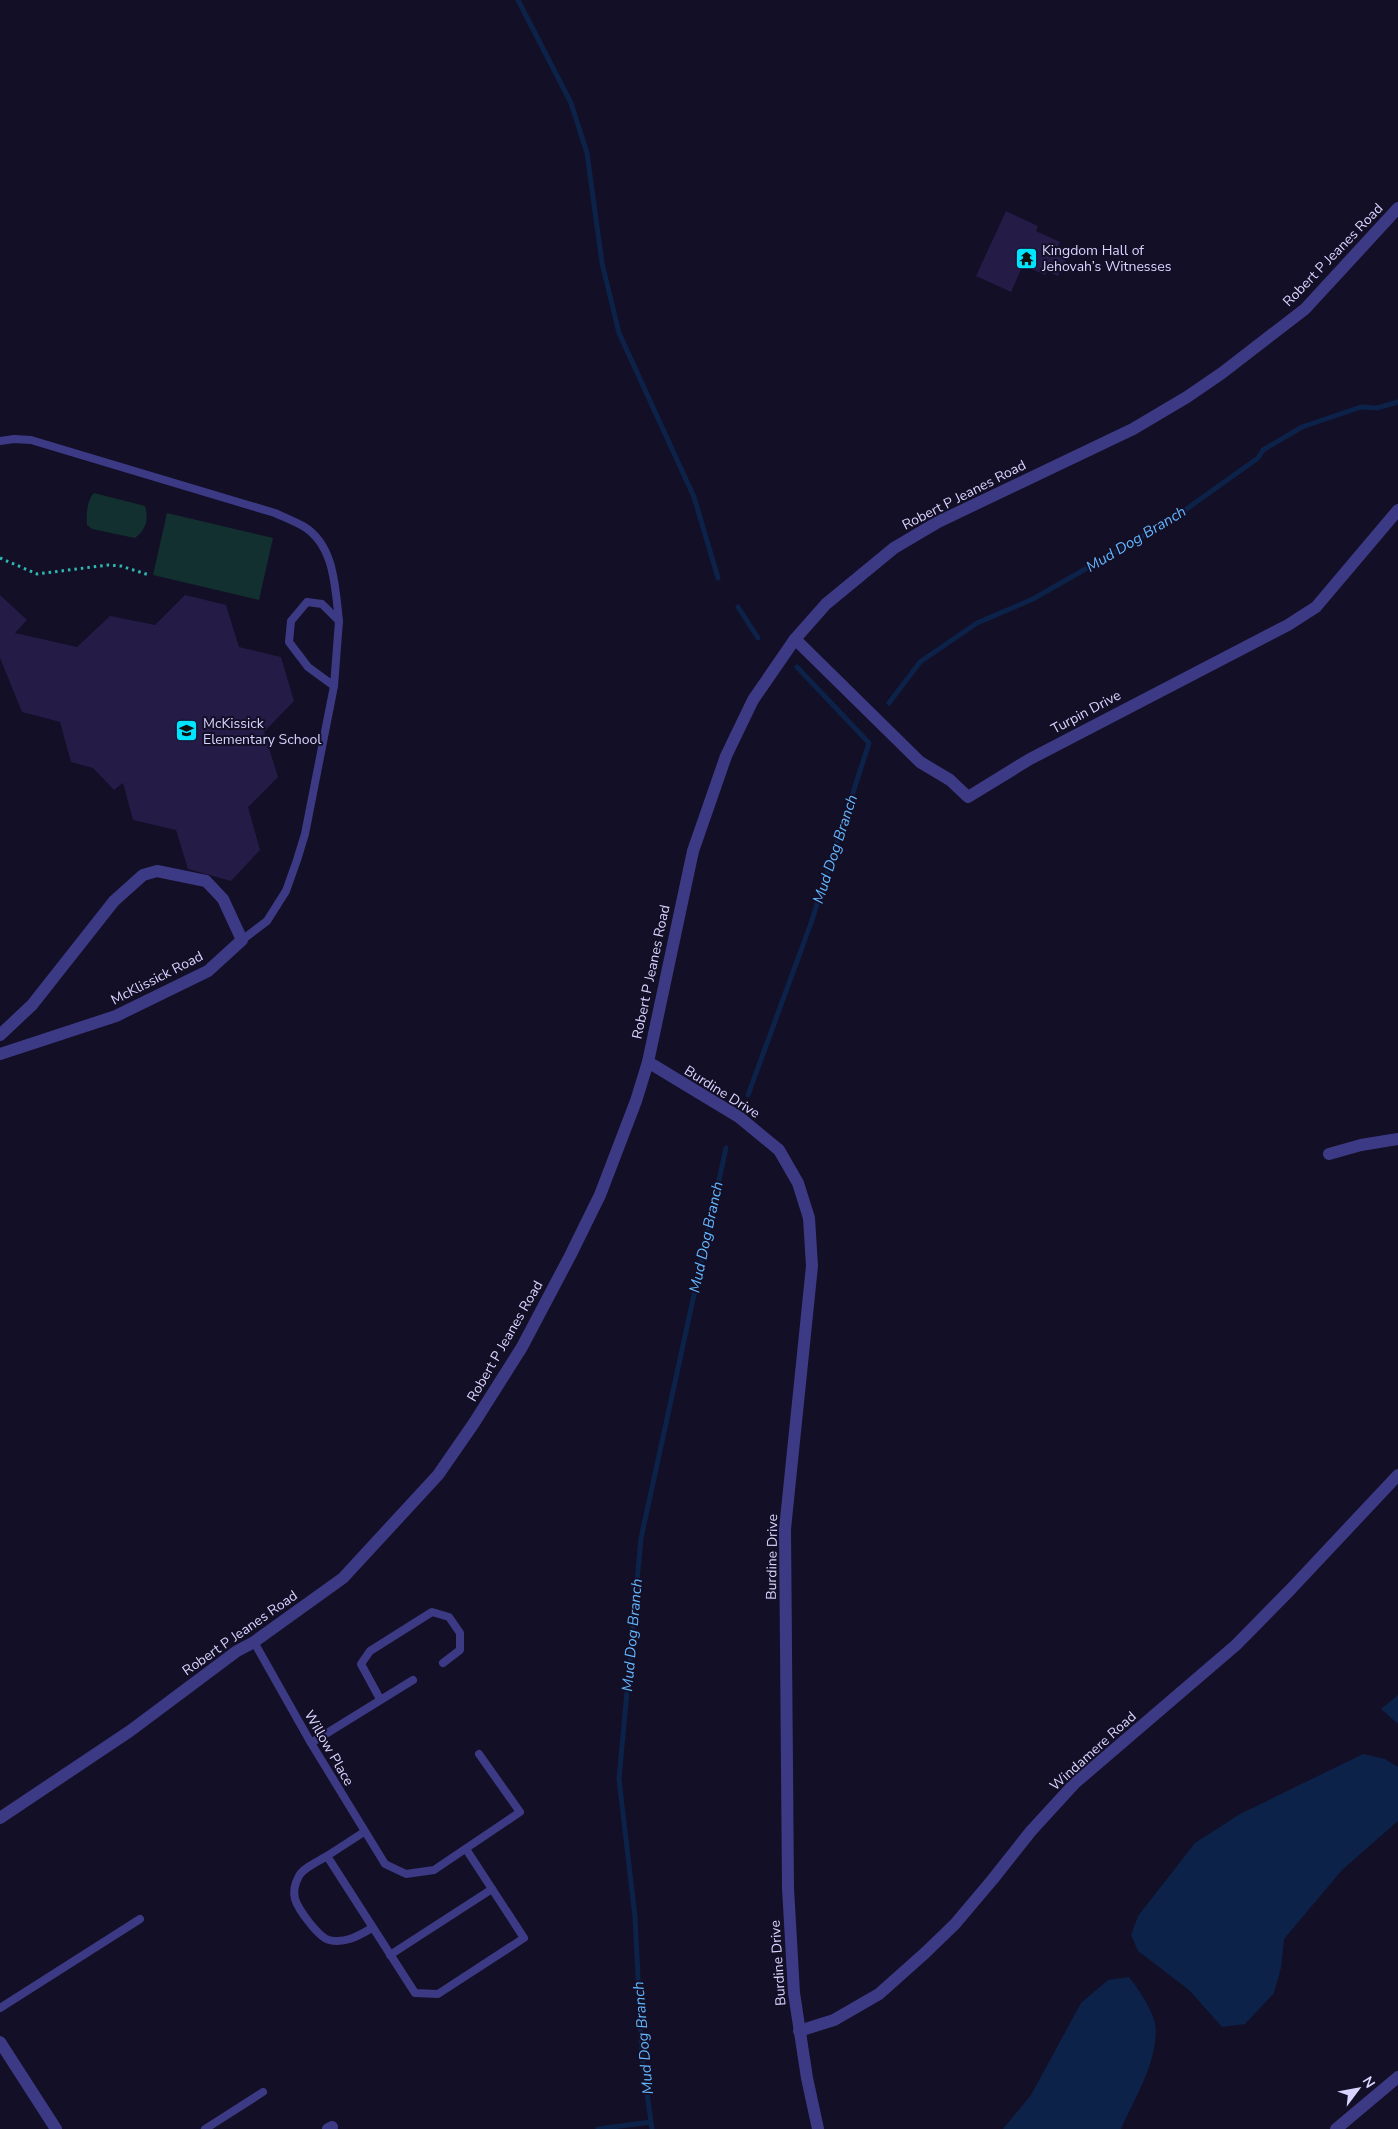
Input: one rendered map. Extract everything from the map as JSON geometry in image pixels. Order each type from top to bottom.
[{"type":"street","name":"Robert P Jeanes Road","points":[[0,1818],[130,1731],[237,1652],[254,1642],[343,1578],[438,1475],[474,1423],[522,1346],[575,1248],[600,1195],[636,1100],[648,1062],[693,851],[726,756],[753,700],[795,639],[826,604],[894,548],[938,522],[1133,429],[1187,397],[1222,373],[1305,309],[1398,208]]},
{"type":"street","name":"Turpin Drive","points":[[795,639],[920,762],[950,780],[968,796],[1030,759],[1288,625],[1316,607],[1398,510]]},
{"type":"street","points":[[0,1036],[32,1005],[114,901],[143,875],[157,871],[206,881],[223,899],[242,940]]},
{"type":"street","name":"McKlissick Road","points":[[0,1054],[116,1016],[208,971],[242,940]]},
{"type":"street","name":"Burdine Drive","points":[[648,1062],[739,1118],[779,1150],[798,1183],[810,1218],[812,1266],[785,1529],[788,1888],[794,1993],[806,2078],[818,2129]]},
{"type":"street","points":[[1329,1154],[1361,1145],[1398,1139]]},
{"type":"street","name":"Windamere Road","points":[[799,2032],[834,2020],[879,1994],[925,1953],[955,1924],[1030,1831],[1075,1784],[1236,1645],[1292,1589],[1398,1475]]},
{"type":"street","points":[[0,2042],[56,2129]]},
{"type":"street","points":[[1336,2129],[1398,2077]]},
{"type":"lane","points":[[0,442],[14,439],[30,440],[275,513],[305,527],[320,543],[333,569],[338,621],[334,686],[305,834],[298,860],[286,891],[267,921],[242,940]]},
{"type":"lane","points":[[334,686],[308,668],[289,642],[291,621],[307,602],[322,604],[338,621]]},
{"type":"lane","points":[[380,1699],[361,1664],[370,1651],[432,1612],[449,1617],[460,1634],[460,1650],[443,1663]]},
{"type":"lane","name":"Willow Place","points":[[254,1642],[364,1832],[385,1864],[406,1874],[434,1870],[466,1849]]},
{"type":"lane","points":[[311,1742],[413,1680]]},
{"type":"lane","points":[[327,1856],[415,1993],[438,1994],[524,1938],[466,1849],[520,1812],[479,1754]]},
{"type":"lane","points":[[364,1832],[300,1874],[294,1886],[295,1899],[313,1928],[326,1940],[342,1941],[358,1937],[372,1928]]},
{"type":"lane","points":[[390,1954],[492,1889]]},
{"type":"lane","points":[[0,2008],[140,1919]]},
{"type":"lane","points":[[205,2129],[263,2092]]},
{"type":"path","points":[[0,558],[37,574],[108,565],[121,566],[149,575]]},
{"type":"green space","points":[[94,493],[145,506],[147,516],[146,524],[142,531],[135,538],[92,529],[87,525],[87,512],[88,504]]},
{"type":"green space","points":[[167,513],[273,538],[259,600],[153,575]]},
{"type":"water","points":[[1398,1695],[1398,1724],[1381,1709]]},
{"type":"water","points":[[1363,1754],[1385,1759],[1398,1767],[1398,1821],[1342,1870],[1284,1939],[1281,1968],[1274,1993],[1245,2024],[1222,2027],[1189,1990],[1138,1951],[1131,1935],[1138,1916],[1195,1843],[1240,1814]]},
{"type":"water","points":[[1129,1977],[1150,2010],[1156,2031],[1155,2044],[1148,2069],[1121,2129],[1003,2129],[1031,2095],[1081,2003],[1108,1980]]},
{"type":"building","name":"Kingdom Hall of Jehovah’s Witnesses","points":[[1006,211],[1038,226],[1036,231],[1060,242],[1058,246],[1070,251],[1058,276],[1047,271],[1045,275],[1023,265],[1011,292],[976,276]]},
{"type":"building","points":[[0,595],[27,620],[15,633],[77,647],[110,616],[155,625],[185,595],[226,605],[239,647],[281,657],[294,701],[264,732],[278,777],[248,807],[260,850],[231,881],[188,869],[176,830],[133,820],[123,783],[114,790],[93,768],[71,762],[60,722],[22,712],[0,658]]},
{"type":"waterway","points":[[518,0],[571,103],[587,153],[602,263],[619,333],[694,497],[718,578]]},
{"type":"waterway","name":"Mud Dog Branch","points":[[889,703],[920,662],[977,623],[1033,599],[1171,520],[1258,458],[1263,450],[1302,427],[1361,407],[1377,408],[1398,402]]},
{"type":"waterway","points":[[738,607],[758,638]]},
{"type":"waterway","name":"Mud Dog Branch","points":[[748,1095],[811,923],[869,743],[797,667]]},
{"type":"waterway","name":"Mud Dog Branch","points":[[652,2129],[642,2057],[635,1917],[619,1779],[641,1538],[726,1148]]},
{"type":"waterway","points":[[598,2129],[651,2122]]},
{"type":"place","name":"Kingdom Hall of Jehovah’s Witnesses","points":[[1026,258]]},
{"type":"place","name":"McKissick Elementary School","points":[[187,731]]}]
